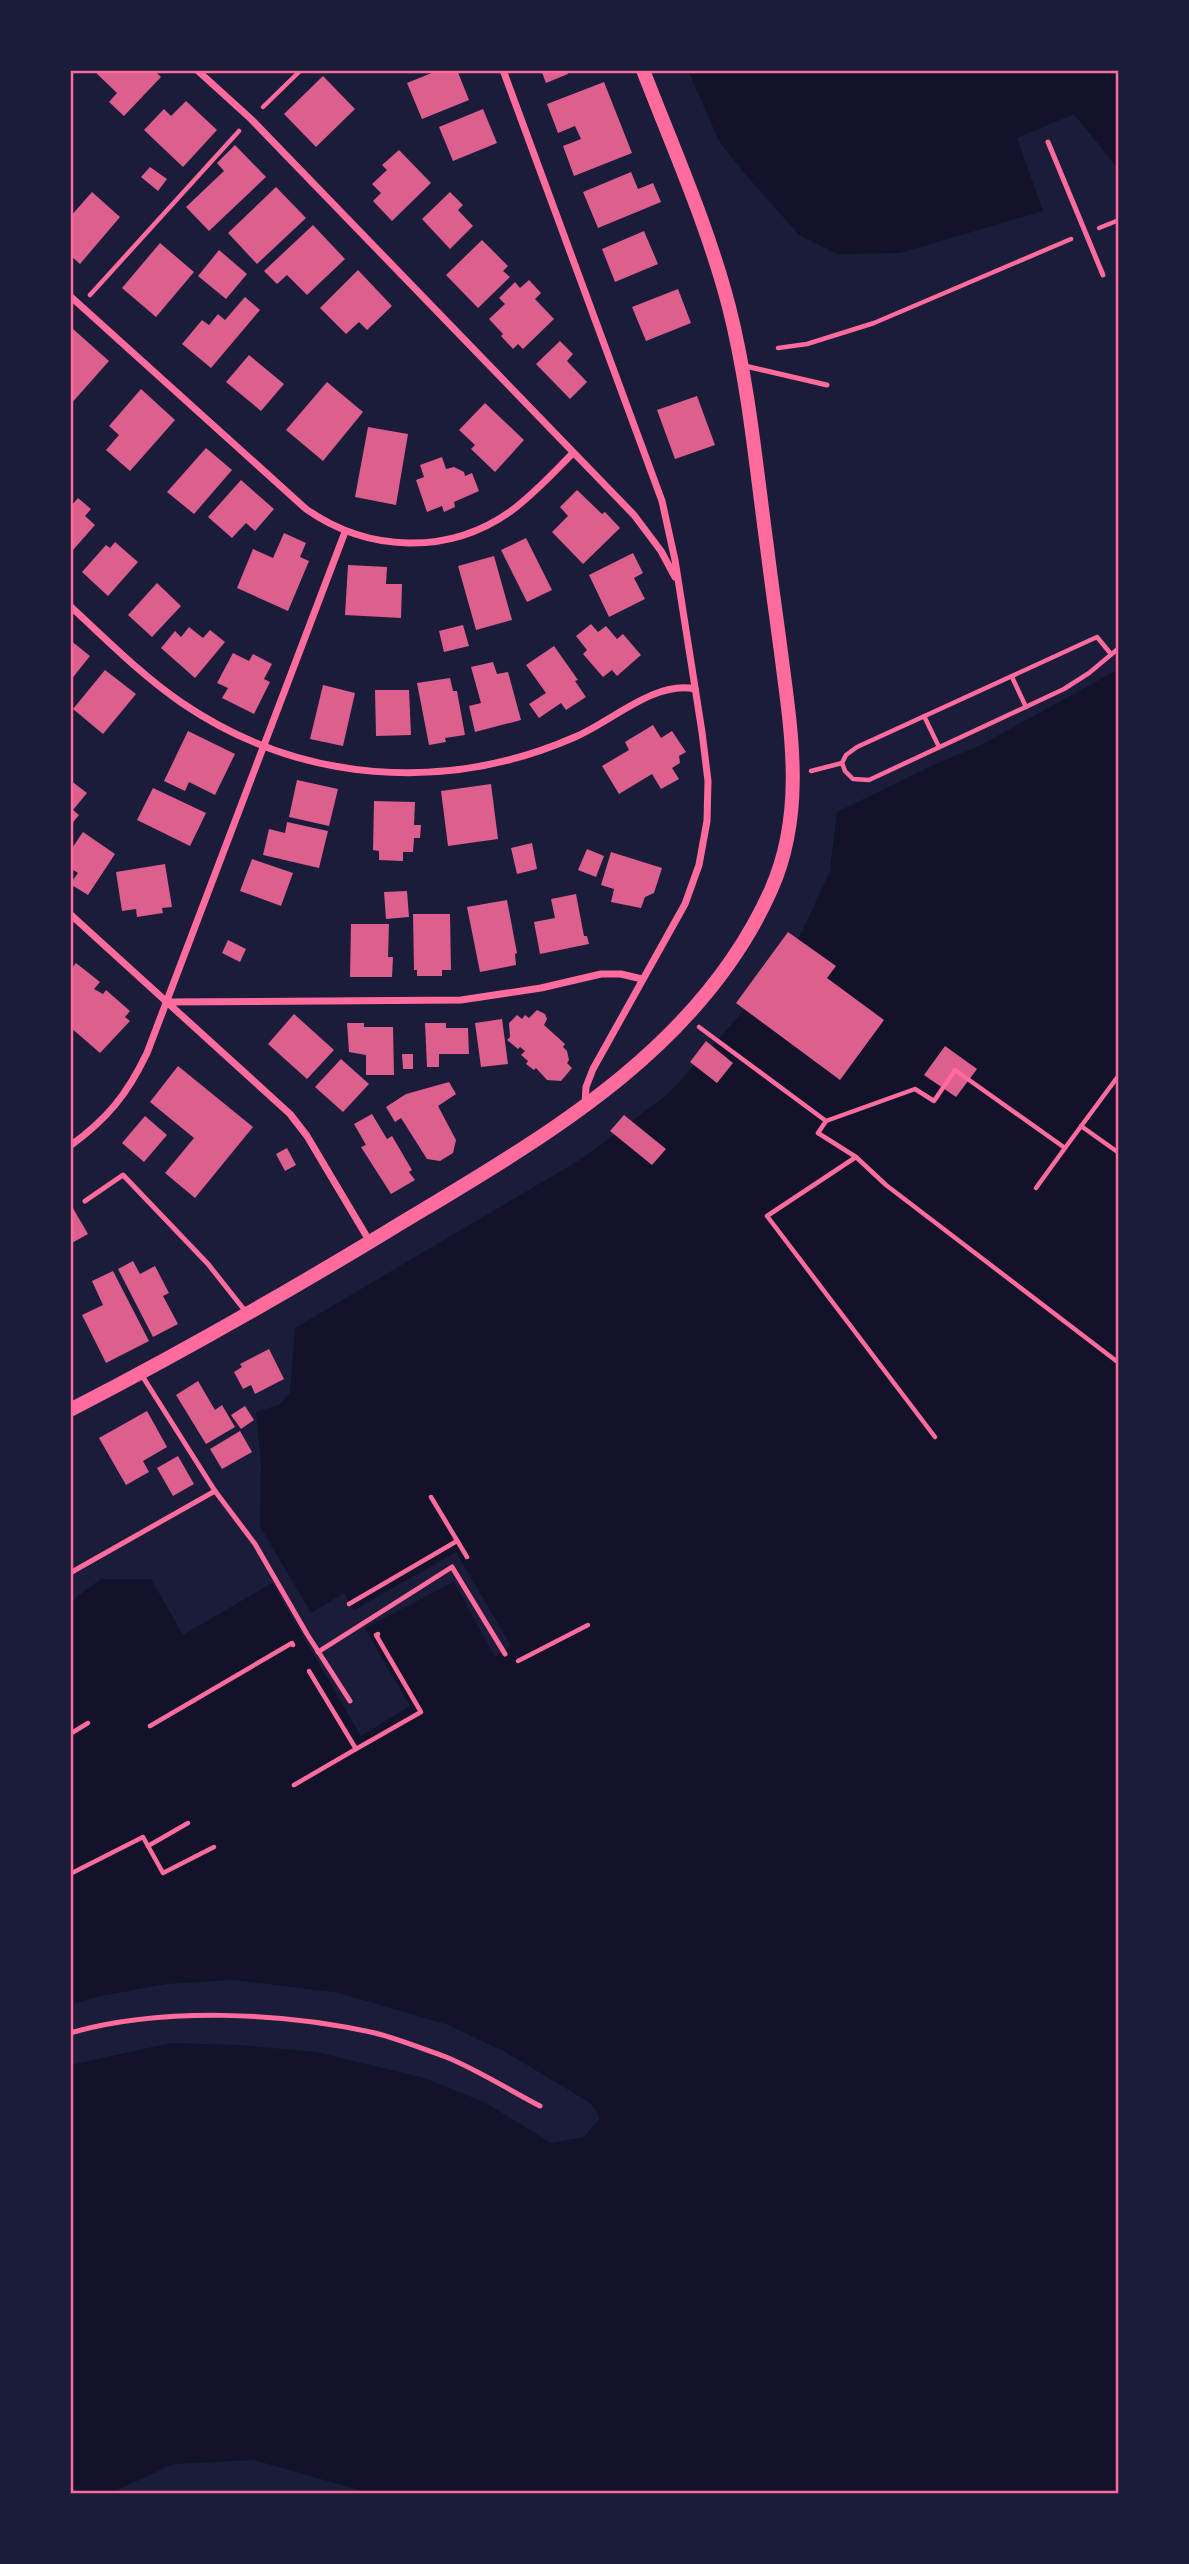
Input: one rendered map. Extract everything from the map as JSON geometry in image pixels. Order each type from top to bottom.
[{"type":"main road","points":[[70,1410],[248,1315],[537,1139],[585,1106],[637,1066],[686,1018],[743,942],[772,890],[790,829],[794,776],[790,721],[741,365],[729,308],[715,261],[643,70]]},
{"type":"street","points":[[197,70],[251,119],[645,528],[668,562],[680,591]]},
{"type":"street","points":[[503,70],[654,475],[668,522],[708,782],[708,821],[703,850],[685,904],[593,1069],[586,1087],[585,1106]]},
{"type":"street","points":[[70,296],[306,509],[345,532],[391,541],[423,543],[451,539],[509,512],[573,453]]},
{"type":"street","points":[[70,1146],[106,1117],[125,1093],[147,1054],[345,532]]},
{"type":"street","points":[[70,606],[147,676],[212,721],[264,746],[319,763],[373,771],[462,771],[500,764],[549,748],[594,728],[649,696],[668,689],[695,688]]},
{"type":"street","points":[[70,914],[290,1114],[307,1136],[370,1242]]},
{"type":"street","points":[[166,1002],[453,1000],[530,990],[601,974],[621,974],[642,979]]},
{"type":"lane","points":[[1048,142],[1103,275]]},
{"type":"lane","points":[[741,365],[827,384]]},
{"type":"lane","points":[[85,1201],[123,1175],[208,1264],[248,1315]]},
{"type":"lane","points":[[141,1374],[215,1491],[255,1544],[350,1701]]},
{"type":"lane","points":[[70,1573],[215,1491]]},
{"type":"lane","points":[[318,1651],[452,1567],[505,1654]]},
{"type":"lane","points":[[70,2033],[140,2019],[190,2016],[281,2018],[377,2033],[448,2058],[540,2106]]},
{"type":"path","points":[[265,106],[301,70]]},
{"type":"path","points":[[80,305],[236,134]]},
{"type":"path","points":[[778,348],[807,344],[874,323],[1119,220]]},
{"type":"path","points":[[1111,654],[1097,637],[857,747],[846,755],[842,763],[845,771],[850,777],[865,781],[1078,681],[1119,649]]},
{"type":"path","points":[[1012,677],[1026,707]]},
{"type":"path","points":[[925,716],[939,747]]},
{"type":"path","points":[[794,776],[842,763]]},
{"type":"path","points":[[686,1018],[826,1121]]},
{"type":"path","points":[[1065,1148],[955,1070],[934,1101],[915,1089],[826,1121],[818,1133],[856,1157],[886,1185],[1119,1363]]},
{"type":"path","points":[[1036,1188],[1119,1075]]},
{"type":"path","points":[[1081,1126],[1119,1153]]},
{"type":"path","points":[[856,1157],[767,1216],[935,1437]]},
{"type":"path","points":[[349,1604],[457,1541]]},
{"type":"path","points":[[507,1667],[588,1625]]},
{"type":"path","points":[[294,1785],[421,1712],[376,1635],[386,1629]]},
{"type":"path","points":[[150,1726],[292,1643],[299,1655]]},
{"type":"path","points":[[306,1667],[356,1749]]},
{"type":"path","points":[[70,1734],[88,1723]]},
{"type":"path","points":[[148,1846],[188,1823]]},
{"type":"path","points":[[70,1874],[143,1837],[163,1873],[214,1847]]},
{"type":"shaded area","points":[[688,70],[1119,70],[1119,170],[1074,114],[1017,138],[1043,211],[900,253],[837,254],[799,235],[746,175],[719,141]]},
{"type":"shaded area","points":[[1119,669],[1119,2494],[373,2494],[254,2460],[173,2464],[109,2494],[90,2494],[70,2488],[70,2065],[171,2043],[238,2045],[317,2052],[424,2078],[486,2103],[551,2143],[584,2137],[600,2118],[590,2103],[505,2052],[448,2025],[339,1993],[233,1980],[167,1984],[97,1997],[70,2005],[70,1602],[101,1579],[151,1579],[183,1635],[272,1583],[361,1736],[410,1706],[365,1628],[454,1582],[495,1657],[511,1646],[456,1552],[354,1610],[344,1593],[311,1613],[260,1526],[261,1463],[256,1412],[279,1405],[290,1393],[295,1328],[583,1158],[669,1093],[751,1003],[801,934],[830,871],[837,812],[981,745]]},
{"type":"pier","points":[[233,1980],[339,1993],[448,2025],[505,2052],[590,2103],[600,2118],[584,2137],[583,2134],[596,2118],[588,2105],[503,2055],[447,2029],[338,1996],[233,1984],[167,1987],[98,2000],[70,2009],[70,2005],[97,1997],[167,1984]]},
{"type":"building","points":[[93,70],[154,70],[161,77],[124,116],[109,102],[117,93]]},
{"type":"building","points":[[439,70],[457,70],[469,100],[422,119],[407,83]]},
{"type":"building","points":[[541,70],[566,70],[568,74],[546,83]]},
{"type":"building","points":[[323,76],[355,109],[316,147],[284,114]]},
{"type":"building","points":[[604,82],[632,153],[574,176],[563,146],[581,139],[575,126],[558,133],[547,104]]},
{"type":"building","points":[[186,101],[217,130],[183,167],[144,130],[164,109],[171,116]]},
{"type":"building","points":[[483,109],[497,143],[453,161],[439,127]]},
{"type":"building","points":[[235,145],[266,177],[209,231],[186,207],[224,171],[217,163]]},
{"type":"building","points":[[399,150],[431,183],[392,221],[373,201],[381,193],[372,184],[387,170],[382,165]]},
{"type":"building","points":[[150,167],[167,179],[158,191],[141,177]]},
{"type":"building","points":[[631,172],[638,189],[653,183],[661,202],[598,228],[583,192]]},
{"type":"building","points":[[276,187],[306,218],[257,264],[228,233]]},
{"type":"building","points":[[92,192],[120,217],[80,264],[70,255],[70,217]]},
{"type":"building","points":[[450,192],[463,205],[458,210],[473,226],[450,249],[422,219]]},
{"type":"building","points":[[313,225],[345,259],[307,295],[287,275],[277,284],[264,271]]},
{"type":"building","points":[[644,231],[658,264],[615,282],[602,249]]},
{"type":"building","points":[[482,240],[508,266],[503,271],[510,277],[478,308],[446,275]]},
{"type":"building","points":[[160,243],[194,272],[156,317],[122,288]]},
{"type":"building","points":[[219,250],[247,274],[226,299],[198,276]]},
{"type":"building","points":[[358,270],[392,306],[367,330],[359,322],[346,334],[320,308]]},
{"type":"building","points":[[529,280],[541,293],[535,299],[554,319],[523,349],[518,344],[513,349],[489,319],[505,304],[499,298],[515,282],[520,288]]},
{"type":"building","points":[[678,289],[691,323],[646,341],[632,307]]},
{"type":"building","points":[[245,297],[260,310],[211,368],[182,344],[202,320],[209,325],[218,314],[225,320]]},
{"type":"building","points":[[73,329],[109,361],[70,405],[70,333]]},
{"type":"building","points":[[560,341],[573,354],[567,361],[587,382],[570,399],[536,364]]},
{"type":"building","points":[[249,355],[284,384],[261,411],[226,382]]},
{"type":"building","points":[[327,382],[363,412],[323,461],[286,430]]},
{"type":"building","points":[[141,389],[175,420],[130,471],[106,450],[119,435],[109,426]]},
{"type":"building","points":[[697,396],[715,445],[675,459],[657,410]]},
{"type":"building","points":[[485,403],[524,440],[495,472],[471,449],[475,445],[459,430]]},
{"type":"building","points":[[368,427],[408,434],[396,505],[355,497]]},
{"type":"building","points":[[206,448],[232,470],[194,514],[167,492]]},
{"type":"building","points":[[442,457],[446,469],[454,467],[464,472],[465,476],[472,473],[479,491],[454,502],[455,507],[444,512],[442,506],[427,512],[416,480],[424,477],[420,465]]},
{"type":"building","points":[[241,480],[274,509],[255,531],[246,523],[232,538],[208,517]]},
{"type":"building","points":[[577,490],[620,528],[583,564],[552,532],[568,516],[560,507]]},
{"type":"building","points":[[78,498],[91,509],[85,516],[95,525],[73,550],[70,548],[70,504]]},
{"type":"building","points":[[284,533],[306,543],[300,557],[309,561],[288,611],[237,588],[253,549],[273,558]]},
{"type":"building","points":[[526,538],[552,590],[527,602],[501,550]]},
{"type":"building","points":[[115,542],[138,562],[108,596],[82,572],[106,545],[110,548]]},
{"type":"building","points":[[633,553],[643,573],[634,578],[645,599],[609,617],[589,575]]},
{"type":"building","points":[[494,556],[512,620],[476,630],[458,566]]},
{"type":"building","points":[[348,565],[387,567],[386,584],[402,584],[401,618],[345,615]]},
{"type":"building","points":[[157,583],[181,606],[152,637],[128,615]]},
{"type":"building","points":[[591,624],[598,632],[606,626],[617,639],[623,634],[641,655],[617,676],[612,670],[603,677],[583,654],[587,650],[576,636]]},
{"type":"building","points":[[463,625],[469,646],[444,652],[439,631]]},
{"type":"building","points":[[189,627],[203,638],[210,630],[225,642],[195,678],[161,648],[175,631],[181,637]]},
{"type":"building","points":[[70,640],[90,656],[70,681]]},
{"type":"building","points":[[554,646],[578,680],[575,681],[586,697],[566,710],[561,703],[539,718],[529,704],[546,693],[526,665]]},
{"type":"building","points":[[233,653],[249,661],[253,654],[272,664],[264,679],[270,682],[254,714],[222,698],[228,688],[217,683]]},
{"type":"building","points":[[493,662],[497,674],[508,672],[521,720],[475,732],[469,706],[481,703],[471,667]]},
{"type":"building","points":[[105,670],[136,694],[103,734],[73,709]]},
{"type":"building","points":[[450,678],[453,691],[457,691],[465,735],[445,738],[446,742],[429,745],[417,683]]},
{"type":"building","points":[[323,685],[355,693],[343,746],[310,739]]},
{"type":"building","points":[[375,690],[409,690],[411,735],[376,736]]},
{"type":"building","points":[[653,725],[661,738],[672,731],[686,752],[679,756],[680,763],[672,768],[679,779],[661,789],[652,774],[619,794],[602,766],[629,750],[625,742]]},
{"type":"building","points":[[188,731],[235,754],[215,795],[189,782],[185,791],[164,781]]},
{"type":"building","points":[[70,780],[87,793],[73,810],[79,815],[70,826]]},
{"type":"building","points":[[297,780],[338,789],[329,826],[289,817]]},
{"type":"building","points":[[491,784],[498,839],[448,846],[441,791]]},
{"type":"building","points":[[153,788],[206,813],[190,846],[137,820]]},
{"type":"building","points":[[374,801],[415,802],[414,825],[421,825],[420,838],[414,838],[413,852],[403,852],[403,861],[379,860],[379,851],[373,850]]},
{"type":"building","points":[[287,822],[328,831],[319,868],[263,855],[269,829],[285,833]]},
{"type":"building","points":[[83,832],[115,854],[88,895],[70,884],[78,873],[70,868],[70,851]]},
{"type":"building","points":[[532,843],[537,869],[517,874],[511,848]]},
{"type":"building","points":[[587,849],[604,856],[596,877],[578,870]]},
{"type":"building","points":[[611,852],[662,868],[654,893],[645,897],[641,908],[611,902],[614,889],[601,885]]},
{"type":"building","points":[[252,859],[293,873],[281,906],[240,891]]},
{"type":"building","points":[[165,864],[172,907],[162,908],[163,913],[137,917],[136,909],[122,911],[116,872]]},
{"type":"building","points":[[407,891],[409,917],[386,919],[384,892]]},
{"type":"building","points":[[576,894],[584,936],[587,936],[589,944],[540,954],[534,922],[555,918],[551,899]]},
{"type":"building","points":[[507,900],[517,953],[516,965],[480,972],[467,907]]},
{"type":"building","points":[[413,914],[450,914],[451,970],[442,970],[442,976],[417,976],[417,970],[414,970]]},
{"type":"building","points":[[351,924],[389,924],[388,957],[393,957],[392,977],[350,977]]},
{"type":"building","points":[[788,932],[836,966],[827,978],[884,1020],[840,1080],[736,1003]]},
{"type":"building","points":[[228,940],[246,949],[240,962],[222,953]]},
{"type":"building","points":[[76,963],[100,982],[94,989],[103,994],[106,990],[130,1011],[125,1017],[130,1021],[100,1053],[70,1027],[70,966],[72,968]]},
{"type":"building","points":[[537,1010],[545,1014],[547,1019],[544,1025],[565,1044],[563,1047],[569,1060],[567,1063],[572,1068],[561,1081],[547,1080],[536,1068],[534,1070],[526,1064],[528,1061],[521,1055],[525,1051],[507,1040],[510,1037],[509,1023],[517,1015],[522,1019],[525,1015],[529,1018]]},
{"type":"building","points":[[294,1014],[334,1050],[307,1079],[268,1044]]},
{"type":"building","points":[[502,1019],[508,1064],[481,1067],[475,1023]]},
{"type":"building","points":[[347,1023],[364,1023],[364,1027],[393,1027],[394,1075],[366,1075],[366,1055],[349,1052]]},
{"type":"building","points":[[425,1023],[446,1023],[446,1028],[468,1028],[469,1054],[439,1054],[439,1067],[427,1067]]},
{"type":"building","points":[[706,1041],[733,1063],[717,1083],[690,1062]]},
{"type":"building","points":[[945,1046],[977,1069],[956,1097],[924,1075]]},
{"type":"building","points":[[402,1054],[413,1054],[413,1069],[403,1069]]},
{"type":"building","points":[[341,1059],[369,1084],[343,1112],[315,1087]]},
{"type":"building","points":[[178,1066],[253,1127],[195,1198],[165,1173],[194,1138],[150,1102]]},
{"type":"building","points":[[449,1082],[456,1094],[438,1106],[456,1140],[453,1153],[440,1161],[427,1159],[401,1118],[395,1122],[386,1107],[406,1094]]},
{"type":"building","points":[[372,1114],[387,1139],[392,1136],[415,1180],[391,1194],[361,1147],[366,1145],[354,1124]]},
{"type":"building","points":[[624,1115],[666,1149],[652,1165],[610,1131]]},
{"type":"building","points":[[145,1116],[167,1135],[144,1162],[122,1143]]},
{"type":"building","points":[[287,1148],[296,1165],[285,1171],[276,1154]]},
{"type":"building","points":[[70,1203],[88,1234],[70,1244]]},
{"type":"building","points":[[133,1261],[140,1274],[155,1266],[169,1293],[163,1296],[178,1324],[153,1337],[118,1269]]},
{"type":"building","points":[[113,1271],[149,1341],[106,1363],[82,1315],[103,1305],[92,1281]]},
{"type":"building","points":[[269,1349],[284,1379],[255,1394],[251,1385],[243,1389],[234,1372],[242,1367],[240,1364]]},
{"type":"building","points":[[198,1381],[215,1410],[222,1405],[235,1427],[206,1444],[176,1395]]},
{"type":"building","points":[[245,1406],[254,1420],[241,1429],[231,1415]]},
{"type":"building","points":[[147,1411],[167,1447],[143,1461],[149,1472],[126,1485],[99,1438]]},
{"type":"building","points":[[240,1431],[252,1452],[222,1469],[210,1449]]},
{"type":"building","points":[[178,1456],[194,1484],[173,1496],[157,1468]]}]
